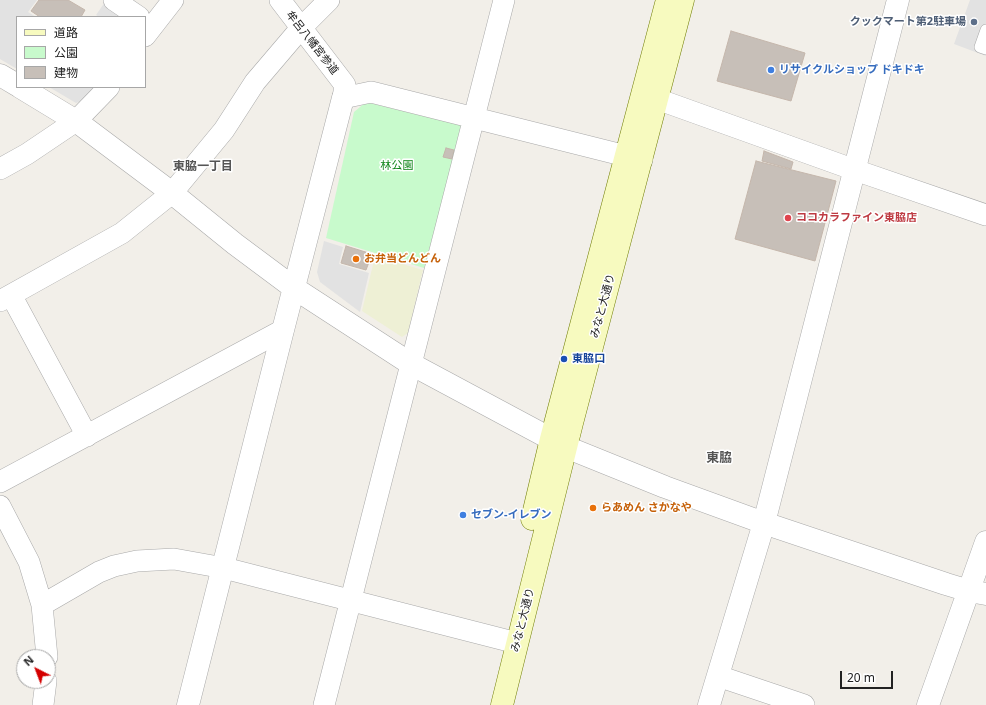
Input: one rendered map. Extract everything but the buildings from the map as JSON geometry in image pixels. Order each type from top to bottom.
[{"type":"main road","name":"みなと大通り","points":[[487,705],[510,641],[559,443],[650,96],[667,0]]},
{"type":"main road","name":"みなと大通り","points":[[650,96],[683,0]]},
{"type":"main road","name":"みなと大通り","points":[[502,705],[510,641]]},
{"type":"street","points":[[114,0],[134,16]]},
{"type":"street","points":[[146,24],[172,0]]},
{"type":"street","name":"牟呂八幡宮参道","points":[[280,0],[301,28],[344,92]]},
{"type":"street","points":[[87,436],[6,298],[122,233],[172,193],[224,130],[255,82],[301,28],[329,0]]},
{"type":"street","points":[[324,705],[504,0]]},
{"type":"street","points":[[709,705],[764,523],[898,0]]},
{"type":"street","points":[[0,75],[16,84]]},
{"type":"street","points":[[22,88],[76,121],[172,193],[235,244],[294,288],[411,364],[559,443],[665,487],[764,523],[978,592]]},
{"type":"street","points":[[0,169],[27,154],[76,121],[108,88]]},
{"type":"street","points":[[188,705],[344,92],[371,92],[634,158]]},
{"type":"street","points":[[650,96],[855,170],[986,215]]},
{"type":"street","points":[[0,482],[283,330]]},
{"type":"street","points":[[0,506],[29,562],[42,605],[46,649]]},
{"type":"street","points":[[928,705],[978,592],[986,542]]},
{"type":"street","points":[[42,605],[99,572],[114,566],[137,560],[157,558],[174,559],[224,568],[510,641]]},
{"type":"street","points":[[718,676],[804,705]]},
{"type":"street","points":[[44,705],[45,689]]},
{"type":"lane","points":[[986,30],[980,47],[986,49]]},
{"type":"green space","name":"林公園","points":[[366,102],[464,126],[424,268],[326,238],[354,112]]},
{"type":"green space","points":[[375,256],[423,270],[408,333],[402,337],[362,311]]},
{"type":"shaded area","points":[[0,0],[37,0],[28,12],[34,16],[16,16],[16,68],[0,59]]},
{"type":"shaded area","name":"クックマート第2駐車場","points":[[970,0],[986,0],[986,56],[954,44]]},
{"type":"shaded area","points":[[105,2],[126,16],[98,16],[96,15]]},
{"type":"shaded area","points":[[51,88],[99,88],[84,100],[76,103]]},
{"type":"shaded area","points":[[324,241],[343,247],[339,264],[369,273],[360,312],[320,282],[317,272]]},
{"type":"place","name":"クックマート第2駐車場","points":[[974,22]]},
{"type":"place","name":"リサイクルショップ ドキドキ","points":[[771,70]]},
{"type":"place","name":"ココカラファイン東脇店","points":[[788,218]]},
{"type":"place","name":"お弁当どんどん","points":[[356,259]]},
{"type":"place","name":"東脇口","points":[[564,359]]},
{"type":"place","name":"らあめん さかなや","points":[[593,508]]},
{"type":"place","name":"セブン-イレブン","points":[[463,515]]},
{"type":"district","name":"東脇一丁目","points":[[203,167]]},
{"type":"district","name":"東脇","points":[[719,458]]}]
